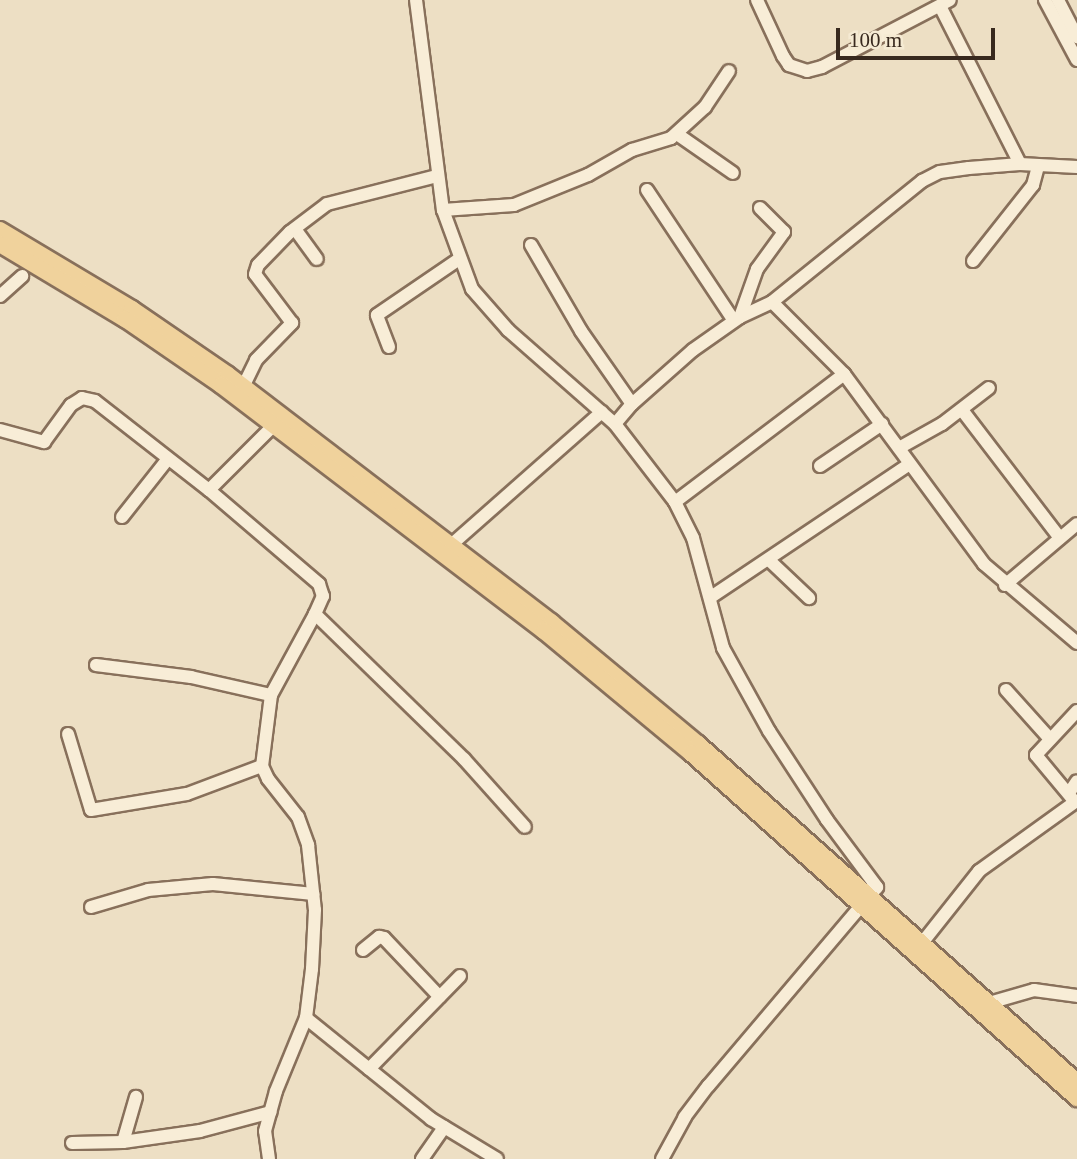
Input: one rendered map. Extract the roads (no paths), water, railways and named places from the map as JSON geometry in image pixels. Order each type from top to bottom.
[{"type":"main road","points":[[0,230],[132,309],[243,387],[451,545],[650,702],[984,1007],[1077,1098]]},
{"type":"main road","points":[[0,244],[125,319],[274,425],[593,671],[866,901]]},
{"type":"main road","points":[[984,1007],[1077,1082]]},
{"type":"street","points":[[416,0],[443,210],[472,289],[486,308],[615,424],[676,502],[693,538],[712,597],[723,648],[769,732],[827,820],[877,887],[708,1086],[685,1117],[662,1159]]},
{"type":"street","points":[[757,0],[789,65],[807,71],[822,67],[945,3],[1020,164]]},
{"type":"street","points":[[1045,0],[1075,52]]},
{"type":"street","points":[[1058,0],[1077,37]]},
{"type":"street","points":[[443,210],[514,205],[588,175],[632,150],[677,134],[705,107],[729,71]]},
{"type":"street","points":[[677,134],[733,173]]},
{"type":"street","points":[[615,424],[632,404],[693,350],[737,319],[772,302],[922,181],[940,172],[1020,164],[1077,167]]},
{"type":"street","points":[[973,261],[1027,194],[1038,166]]},
{"type":"street","points":[[243,387],[256,360],[291,327],[290,318],[255,274],[258,265],[295,229],[334,201],[437,176]]},
{"type":"street","points":[[648,190],[737,319]]},
{"type":"street","points":[[737,319],[760,263],[784,232],[760,208]]},
{"type":"street","points":[[295,229],[317,259]]},
{"type":"street","points":[[531,245],[580,331],[632,404]]},
{"type":"street","points":[[389,348],[377,315],[459,259]]},
{"type":"street","points":[[0,296],[22,276]]},
{"type":"street","points":[[772,302],[844,374],[974,551],[1005,585],[1077,643]]},
{"type":"street","points":[[676,502],[844,374]]},
{"type":"street","points":[[899,448],[962,410],[989,388]]},
{"type":"street","points":[[0,430],[44,442],[71,405],[88,399],[209,490],[319,584],[323,596],[271,695],[262,766],[273,785],[289,802],[304,831],[314,894],[312,969],[306,1018],[292,1046],[271,1112],[265,1139],[270,1159]]},
{"type":"street","points":[[962,410],[1060,538]]},
{"type":"street","points":[[451,545],[602,412]]},
{"type":"street","points":[[820,466],[881,424]]},
{"type":"street","points":[[209,490],[274,425]]},
{"type":"street","points":[[122,517],[167,460]]},
{"type":"street","points":[[712,597],[910,464]]},
{"type":"street","points":[[1005,585],[1077,524]]},
{"type":"street","points":[[769,561],[809,598]]},
{"type":"street","points":[[315,614],[464,759],[525,827]]},
{"type":"street","points":[[96,664],[191,677],[271,695]]},
{"type":"street","points":[[1006,690],[1051,739]]},
{"type":"street","points":[[920,950],[990,861],[1075,802],[1036,755],[1077,711]]},
{"type":"street","points":[[68,734],[91,810],[187,794],[262,766]]},
{"type":"street","points":[[1069,793],[1077,781]]},
{"type":"street","points":[[91,907],[148,890],[213,884],[314,894]]},
{"type":"street","points":[[363,950],[379,937],[384,938],[440,997]]},
{"type":"street","points":[[369,1069],[460,976]]},
{"type":"street","points":[[984,1007],[1034,990],[1077,996]]},
{"type":"street","points":[[306,1018],[444,1127],[497,1159]]},
{"type":"street","points":[[123,1142],[136,1097]]},
{"type":"street","points":[[72,1143],[123,1142],[229,1125],[271,1112]]},
{"type":"street","points":[[422,1159],[444,1127]]}]
